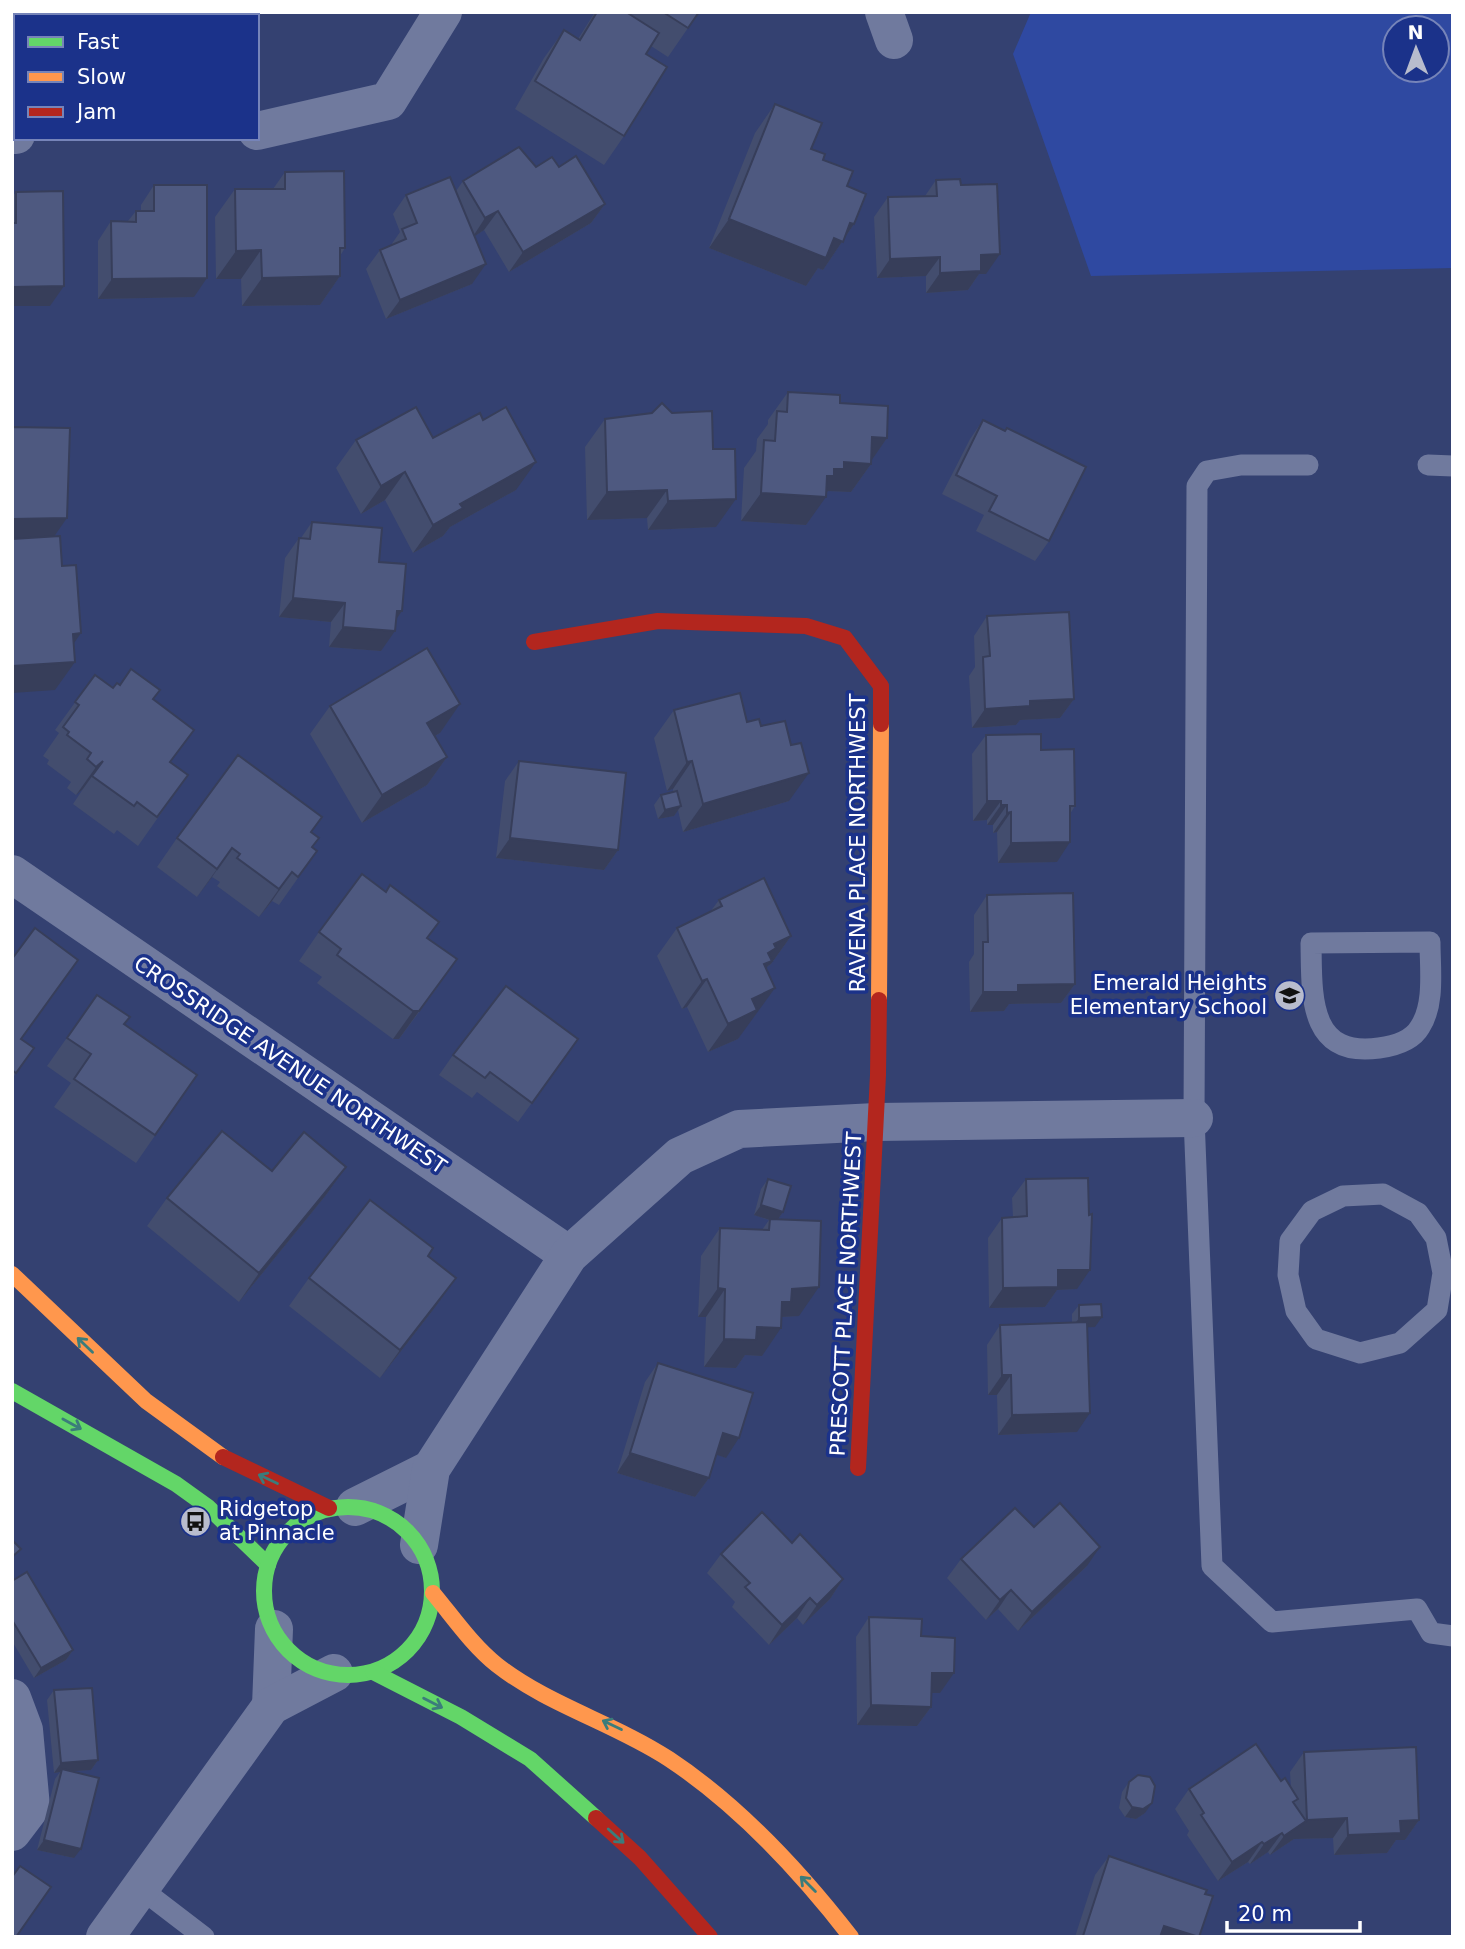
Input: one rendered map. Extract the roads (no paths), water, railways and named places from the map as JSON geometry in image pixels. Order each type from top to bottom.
[{"type":"main road","name":"RAVENA PLACE NORTHWEST","points":[[534,642],[658,621],[806,626],[845,638],[881,686],[876,1122]]},
{"type":"main road","name":"PRESCOTT PLACE NORTHWEST","points":[[858,1468],[876,1122]]},
{"type":"main road","points":[[12,1275],[108,1368],[158,1411],[236,1464],[342,1508],[380,1512],[402,1525],[419,1545],[430,1568],[433,1593],[428,1619],[415,1642],[396,1660],[373,1672],[347,1675],[321,1671],[298,1658],[279,1640],[268,1617],[264,1591],[268,1565],[281,1539],[303,1520],[342,1508]]},
{"type":"main road","points":[[12,1391],[176,1483],[208,1507],[268,1565]]},
{"type":"main road","points":[[433,1593],[494,1663],[514,1678],[625,1732],[703,1783],[822,1899],[851,1937]]},
{"type":"main road","points":[[373,1672],[461,1717],[530,1759],[640,1858],[710,1937]]},
{"type":"street","points":[[259,131],[388,101],[443,12]]},
{"type":"street","name":"CROSSRIDGE AVENUE NORTHWEST","points":[[12,874],[569,1255]]},
{"type":"street","points":[[419,1545],[431,1469],[569,1255],[680,1156],[739,1129],[876,1122],[1194,1118]]},
{"type":"street","points":[[342,1508],[431,1469]]},
{"type":"street","points":[[271,1706],[274,1629]]},
{"type":"street","points":[[105,1937],[271,1706],[334,1673]]},
{"type":"street","points":[[12,1698],[24,1730],[31,1807],[12,1832]]},
{"type":"lane","points":[[1308,465],[1241,465],[1207,471],[1197,486],[1194,1118],[1212,1566],[1272,1622],[1416,1609],[1431,1633],[1453,1636]]},
{"type":"lane","points":[[1428,465],[1453,466]]},
{"type":"lane","points":[[1430,942],[1429,1004],[1420,1028],[1401,1043],[1360,1050],[1341,1046],[1327,1034],[1312,1001],[1311,943],[1430,942]]},
{"type":"lane","points":[[1383,1194],[1418,1213],[1436,1238],[1443,1273],[1437,1310],[1400,1343],[1360,1353],[1316,1339],[1296,1311],[1288,1275],[1290,1241],[1312,1211],[1343,1196],[1383,1194]]},
{"type":"lane","points":[[140,1888],[204,1937]]},
{"type":"place","name":"Emerald Heights Elementary School","points":[[1290,995]]},
{"type":"place","name":"Ridgetop at Pinnacle","points":[[196,1521]]}]
